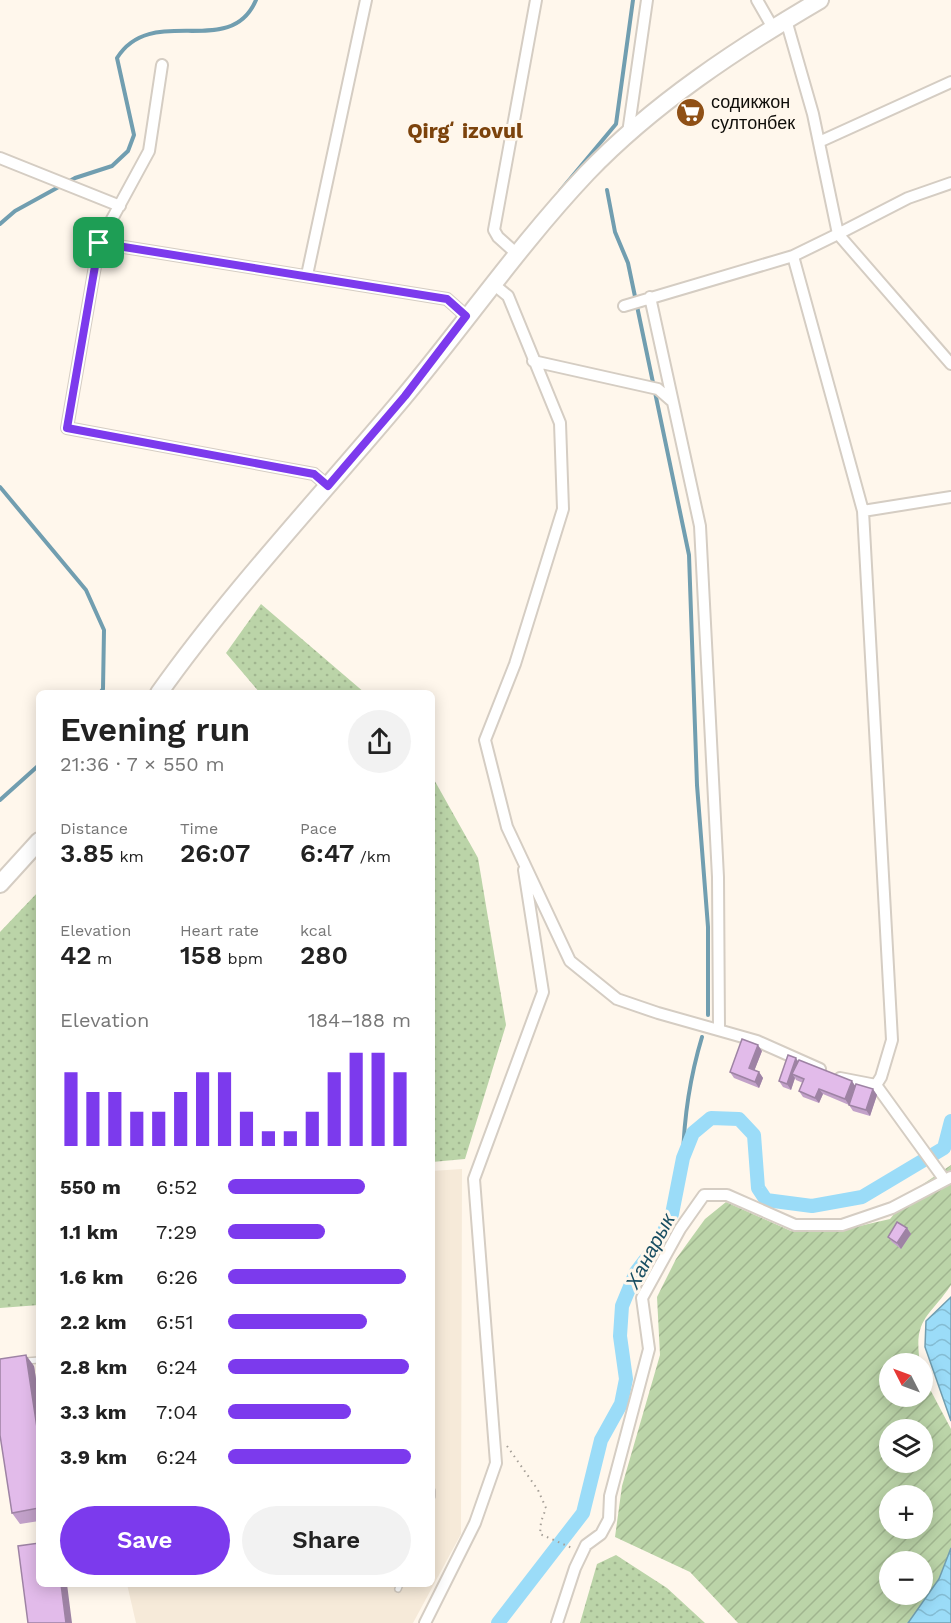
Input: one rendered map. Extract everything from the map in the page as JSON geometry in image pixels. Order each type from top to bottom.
[{"type":"main road","points":[[161,690],[193,645],[405,396],[492,283],[588,173],[628,134],[728,58],[820,0]]},
{"type":"main road","points":[[0,884],[36,846]]},
{"type":"street","points":[[307,276],[366,0]]},
{"type":"street","points":[[517,254],[498,237],[494,230],[536,0]]},
{"type":"street","points":[[628,134],[646,0]]},
{"type":"street","points":[[757,0],[780,24],[819,142],[838,234],[951,364]]},
{"type":"street","points":[[162,65],[149,151],[127,187],[120,207],[99,243],[67,428],[314,474],[328,486]]},
{"type":"street","points":[[819,142],[951,82]]},
{"type":"street","points":[[0,158],[120,207]]},
{"type":"street","points":[[624,306],[793,256],[908,198],[951,183]]},
{"type":"street","points":[[99,243],[447,299],[466,316]]},
{"type":"street","points":[[793,256],[863,510],[892,1040],[876,1085]]},
{"type":"street","points":[[492,283],[508,296],[560,423],[563,509],[515,664],[485,740],[507,827],[570,961],[617,999],[757,1041],[848,1081],[876,1085],[921,1150],[947,1178],[892,1208],[842,1226],[795,1225],[727,1195],[704,1195],[680,1229],[642,1298],[649,1349],[609,1497],[609,1519],[601,1534],[586,1545],[557,1623]]},
{"type":"street","points":[[645,298],[673,402],[700,526],[718,876],[719,1029]]},
{"type":"street","points":[[533,361],[658,389],[673,402]]},
{"type":"street","points":[[863,510],[951,497]]},
{"type":"street","points":[[425,1623],[475,1523],[496,1462],[474,1179],[543,992],[523,858]]},
{"type":"lane","points":[[20,1361],[36,1360]]},
{"type":"path","points":[[505,1443],[538,1490],[546,1508],[540,1534],[583,1552]]},
{"type":"shaded area","points":[[462,1169],[461,1534],[435,1582],[435,1171]]},
{"type":"shaded area","points":[[128,1587],[432,1587],[413,1623],[136,1623]]},
{"type":"green space","points":[[261,604],[361,690],[257,690],[226,653]]},
{"type":"green space","points":[[435,781],[478,858],[506,1025],[465,1159],[435,1162]]},
{"type":"green space","points":[[36,894],[36,1305],[0,1308],[0,932]]},
{"type":"green space","points":[[951,1165],[951,1285],[921,1327],[919,1353],[879,1353],[879,1407],[933,1407],[933,1395],[951,1429],[951,1552],[944,1572],[933,1588],[933,1551],[879,1551],[879,1605],[921,1605],[908,1623],[738,1623],[690,1572],[615,1537],[622,1486],[660,1355],[657,1297],[676,1259],[705,1219],[726,1202],[791,1231],[838,1231],[890,1219],[913,1191]]},
{"type":"green space","points":[[616,1555],[667,1588],[705,1623],[580,1623],[597,1564]]},
{"type":"water","points":[[951,1297],[951,1421],[933,1370],[933,1353],[927,1353],[925,1347],[926,1321]]},
{"type":"water","points":[[951,1548],[951,1623],[908,1623],[921,1605],[933,1605],[933,1588],[939,1579]]},
{"type":"building","points":[[742,1039],[758,1045],[749,1068],[759,1072],[755,1082],[730,1072]]},
{"type":"building","points":[[788,1055],[796,1058],[787,1084],[779,1081]]},
{"type":"building","points":[[799,1060],[852,1081],[845,1099],[819,1089],[815,1098],[799,1091],[804,1079],[792,1074]]},
{"type":"building","points":[[856,1084],[873,1089],[866,1110],[849,1105]]},
{"type":"building","points":[[897,1222],[907,1228],[897,1243],[888,1237]]},
{"type":"building","points":[[26,1355],[36,1421],[36,1509],[12,1513],[0,1435],[0,1359]]},
{"type":"building","points":[[36,1543],[36,1587],[61,1587],[66,1623],[28,1623],[18,1546]]},
{"type":"waterway","points":[[0,224],[15,211],[75,178],[112,166],[128,151],[134,135],[117,58],[132,42],[150,34],[228,27],[244,18],[256,0]]},
{"type":"waterway","points":[[560,191],[616,124],[633,0]]},
{"type":"waterway","points":[[607,190],[615,232],[628,263],[689,555],[697,785],[708,927],[708,1015]]},
{"type":"waterway","points":[[0,487],[86,590],[104,630],[102,690]]},
{"type":"waterway","points":[[0,800],[36,768]]},
{"type":"waterway","points":[[683,1158],[688,1097],[702,1037]]},
{"type":"waterway","name":"Ханарык","points":[[498,1623],[583,1513],[601,1440],[621,1404],[626,1379],[620,1336],[622,1306],[636,1272],[659,1242],[672,1214],[683,1158],[693,1133],[711,1118],[739,1119],[754,1135],[758,1188],[766,1200],[812,1206],[862,1197],[944,1148],[951,1121]]},
{"type":"place","name":"содикжон султонбек","points":[[690,112]]},
{"type":"district","name":"Qirgʻizovul","points":[[465,131]]},
{"type":"route","points":[[99,243],[447,299],[466,316],[405,396],[328,486],[314,474],[67,428],[99,243]]}]
